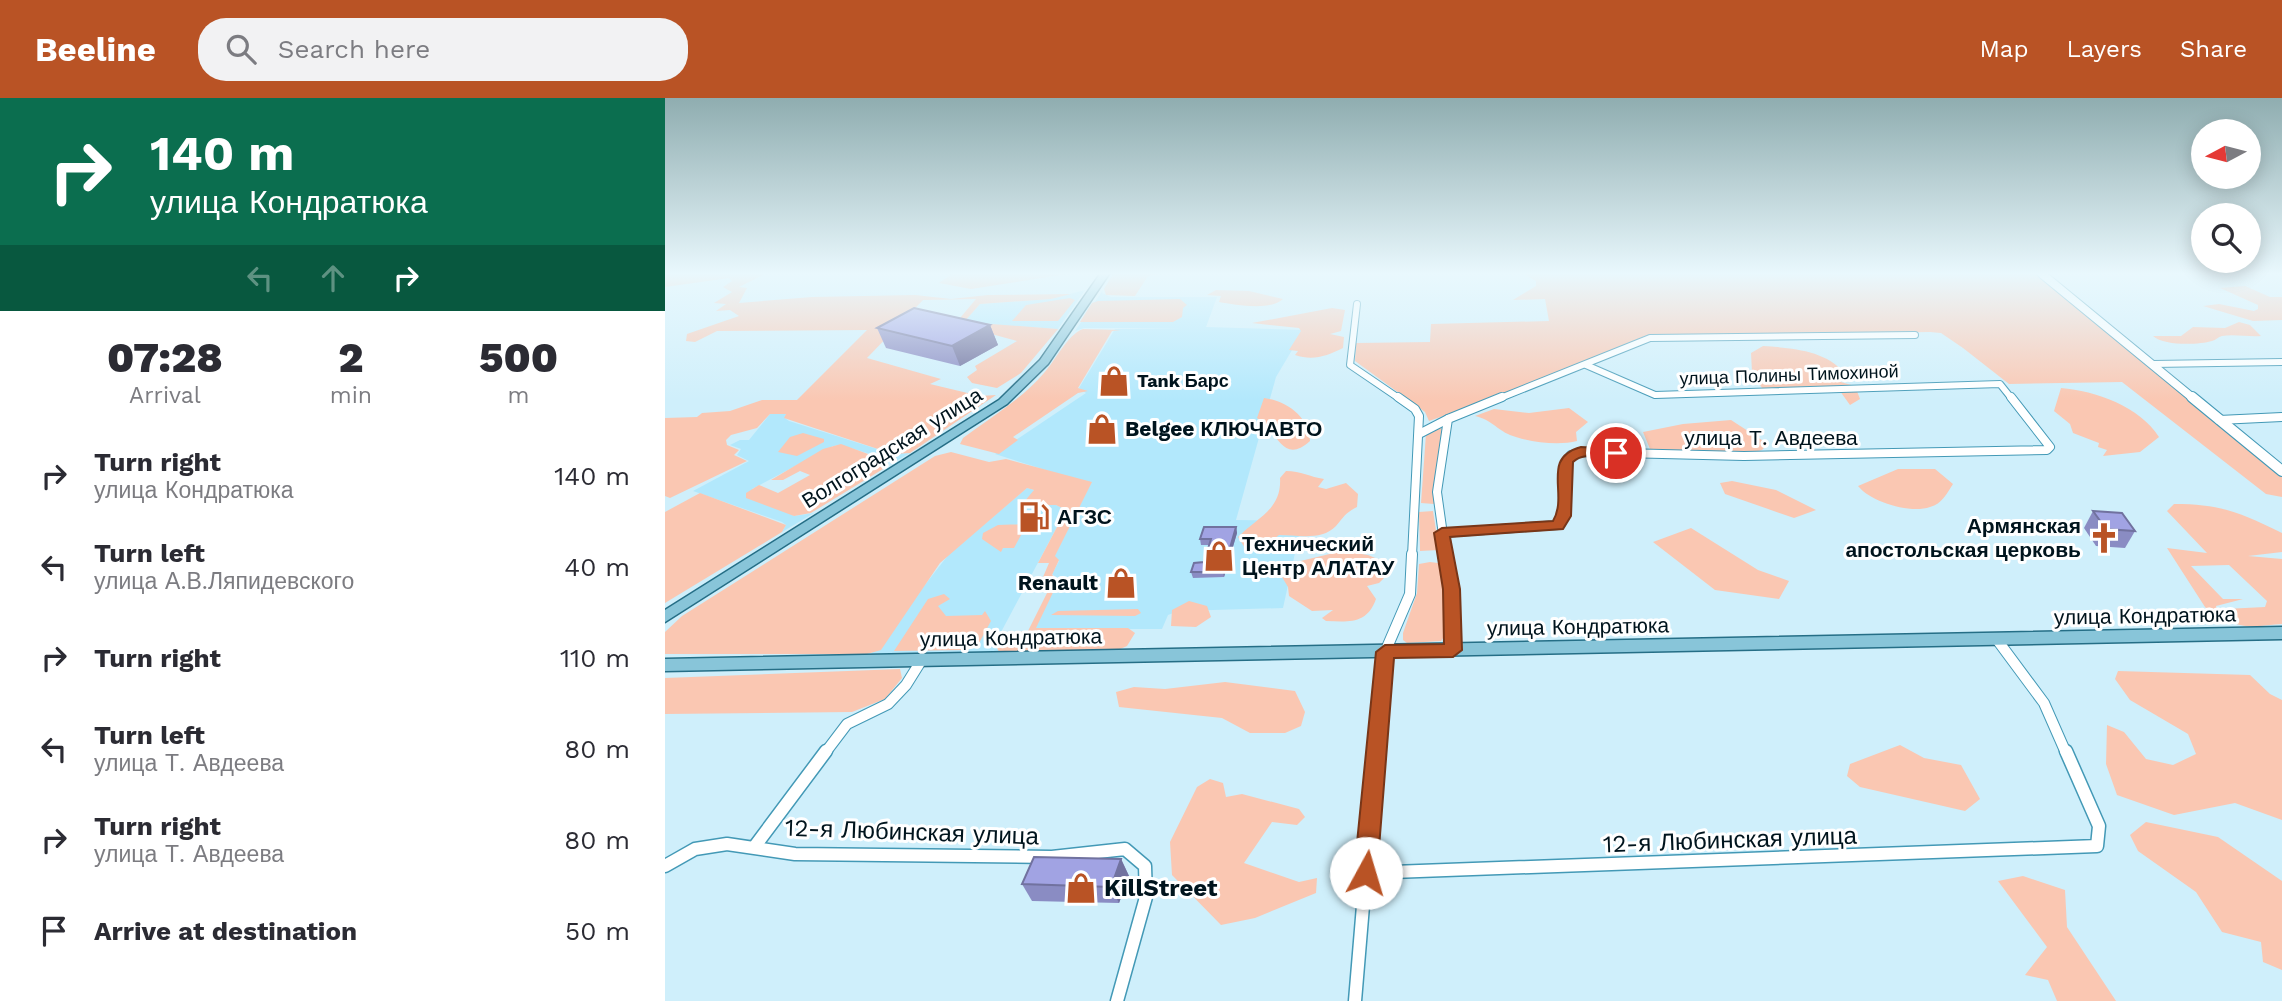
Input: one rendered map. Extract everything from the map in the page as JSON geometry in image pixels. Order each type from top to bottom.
[{"type":"main road","name":"Волгоградская улица","points":[[665,608],[996,401],[1036,361],[1068,316]]},
{"type":"main road","name":"Волгоградская улица","points":[[665,617],[1003,402],[1044,362],[1076,316]]},
{"type":"main road","name":"улица Кондратюка","points":[[665,664],[2282,634]]},
{"type":"street","points":[[1355,1001],[1385,652],[1410,594],[1419,434],[1419,416],[1415,409],[1350,365],[1356,316]]},
{"type":"street","points":[[2094,316],[2282,471]]},
{"type":"street","points":[[1419,434],[1448,419],[1586,365],[1634,343],[1660,337],[1915,335]]},
{"type":"street","points":[[2153,364],[2282,362]]},
{"type":"street","name":"улица Полины Тимохиной","points":[[1586,365],[1604,370],[1645,393],[1655,395],[2000,384],[2050,447],[2047,450]]},
{"type":"street","points":[[2219,420],[2282,417]]},
{"type":"street","points":[[1448,419],[1437,492],[1453,604],[1453,650]]},
{"type":"street","name":"улица Т. Авдеева","points":[[1558,525],[1564,516],[1566,461],[1571,455],[1581,452],[1744,456],[2047,450]]},
{"type":"street","points":[[1442,533],[1558,525]]},
{"type":"street","name":"12-я Любинская улица","points":[[1366,873],[1615,866],[2097,846],[2100,838],[2099,826],[2058,728],[2044,703],[1998,641]]},
{"type":"street","points":[[755,846],[847,724],[888,704],[906,685],[921,661]]},
{"type":"street","name":"12-я Любинская улица","points":[[665,866],[697,846],[755,846],[795,853],[1052,857],[1125,849],[1137,856],[1145,866],[1146,897],[1117,1001]]},
{"type":"shaded area","points":[[739,316],[907,316],[867,358],[941,379],[930,384],[980,396],[996,395],[910,453],[893,454],[784,418],[786,414],[770,414],[757,428],[731,435],[726,440],[727,445],[739,450],[734,455],[747,461],[670,498],[665,496],[665,418],[697,417],[702,413],[730,411],[762,400],[797,400],[867,330],[717,331],[695,342],[686,341],[687,334]]},
{"type":"shaded area","points":[[962,316],[969,316],[964,322],[1058,329],[1021,373],[997,388],[972,383],[967,377],[977,370],[975,366],[1017,341],[955,324]]},
{"type":"shaded area","points":[[969,316],[1067,316],[1058,329],[963,323]]},
{"type":"shaded area","points":[[1016,316],[1062,316],[1058,321],[1012,321]]},
{"type":"shaded area","points":[[1084,316],[1182,316],[1173,322],[1080,322]]},
{"type":"shaded area","points":[[1085,316],[1210,316],[1206,327],[1304,330],[1276,377],[1236,520],[1302,521],[1283,608],[1179,611],[1168,615],[1162,629],[1032,629],[1058,579],[1052,574],[1059,561],[1054,556],[1090,484],[995,454],[1086,393],[1079,388],[1115,329],[1184,328],[1084,328],[1075,331]]},
{"type":"shaded area","points":[[1289,316],[1344,316],[1341,331],[1330,334],[1344,337],[1343,348],[1320,357],[1302,357],[1295,355],[1298,351],[1289,350],[1301,331],[1299,328],[1252,323]]},
{"type":"shaded area","points":[[1548,316],[2089,316],[2282,475],[2282,497],[2266,494],[2122,382],[2009,384],[1941,333],[1645,336],[1500,396],[1429,421],[1425,412],[1355,361],[1356,343],[1430,342],[1431,324],[1549,321]]},
{"type":"shaded area","points":[[2237,316],[2282,316],[2282,320],[2253,321]]},
{"type":"shaded area","points":[[2239,322],[2250,325],[2261,336],[2227,335],[2212,341],[2190,344],[2165,342],[2153,336],[2181,336],[2193,327],[2225,328]]},
{"type":"shaded area","points":[[1083,329],[1121,330],[1112,331],[1078,388],[1088,391],[1078,393],[1013,437],[1018,440],[999,454],[960,444],[963,438],[1026,392],[1062,348]]},
{"type":"shaded area","points":[[1763,346],[1807,352],[1828,359],[1844,373],[1829,374],[1830,379],[1855,386],[1860,399],[1850,405],[1837,387],[1762,388],[1752,372],[1751,353]]},
{"type":"shaded area","points":[[2061,388],[2116,402],[2140,417],[2159,437],[2140,452],[2103,456],[2107,450],[2098,447],[2099,443],[2073,433],[2070,424],[2054,411]]},
{"type":"shaded area","points":[[1264,398],[1281,403],[1295,412],[1306,425],[1310,441],[1301,448],[1286,448],[1257,418]]},
{"type":"shaded area","points":[[1569,408],[1588,422],[1576,432],[1577,441],[1561,443],[1517,437],[1475,416],[1494,409],[1529,413]]},
{"type":"shaded area","points":[[770,414],[786,414],[785,418],[789,421],[893,454],[910,453],[891,464],[889,460],[841,445],[833,446],[752,489],[794,516],[814,513],[782,532],[786,525],[782,522],[693,491],[749,461],[737,455],[741,449],[730,445],[740,440],[749,440]]},
{"type":"shaded area","points":[[1731,420],[1768,444],[1762,450],[1747,454],[1650,449],[1643,432],[1683,424]]},
{"type":"shaded area","points":[[1442,425],[1434,504],[1421,503],[1426,434]]},
{"type":"shaded area","points":[[803,433],[824,439],[824,442],[797,456],[778,452],[790,437]]},
{"type":"shaded area","points":[[841,444],[887,461],[888,466],[811,513],[794,516],[746,498],[746,493],[759,485],[778,493],[810,475],[800,471],[783,480],[771,480],[823,449]]},
{"type":"shaded area","points":[[951,452],[989,462],[1006,459],[1092,482],[1055,556],[1059,560],[1052,575],[1059,580],[1036,628],[1128,628],[1135,633],[1127,646],[1118,650],[999,652],[996,646],[1000,634],[1028,631],[1051,585],[1040,584],[1049,563],[1038,563],[1066,510],[1056,505],[1027,505],[1024,502],[1034,490],[1027,488],[940,563],[881,650],[867,654],[665,654],[665,632],[682,616],[935,456]]},
{"type":"shaded area","points":[[1898,469],[1935,469],[1953,484],[1938,503],[1922,509],[1902,508],[1881,502],[1858,486]]},
{"type":"shaded area","points":[[1286,471],[1324,479],[1318,487],[1326,489],[1346,483],[1358,494],[1357,507],[1324,534],[1279,535],[1261,549],[1245,548],[1238,537],[1273,505],[1280,489],[1280,478]]},
{"type":"shaded area","points":[[1732,481],[1776,490],[1816,510],[1794,518],[1725,494],[1720,483]]},
{"type":"shaded area","points":[[1027,488],[1034,490],[1027,505],[1056,505],[1066,510],[1000,634],[1003,654],[871,654],[949,554]]},
{"type":"shaded area","points":[[700,493],[786,525],[782,532],[665,603],[665,512]]},
{"type":"shaded area","points":[[2174,504],[2230,511],[2282,533],[2282,552],[2248,556],[2282,559],[2282,624],[2243,626],[2235,624],[2224,615],[2225,609],[2265,607],[2267,601],[2229,565],[2191,566],[2223,599],[2243,599],[2216,606],[2219,620],[2205,607],[2167,548],[2207,553],[2167,511]]},
{"type":"shaded area","points":[[1433,511],[1439,550],[1420,551],[1419,512]]},
{"type":"shaded area","points":[[1027,524],[1014,548],[1003,548],[1001,552],[982,539],[983,533],[998,525]]},
{"type":"shaded area","points":[[1691,528],[1758,570],[1789,581],[1779,599],[1715,590],[1653,542]]},
{"type":"shaded area","points":[[1342,551],[1368,555],[1385,562],[1386,576],[1379,583],[1367,586],[1376,599],[1363,617],[1350,621],[1326,621],[1322,618],[1333,610],[1312,611],[1289,596],[1288,587],[1279,572],[1288,564]]},
{"type":"shaded area","points":[[1438,563],[1445,574],[1448,631],[1441,641],[1407,643],[1403,640],[1403,633],[1417,593],[1419,564]]},
{"type":"shaded area","points":[[944,594],[950,599],[938,606],[946,616],[982,615],[985,611],[991,621],[978,645],[967,650],[894,651],[928,599]]},
{"type":"shaded area","points":[[1189,601],[1207,606],[1211,617],[1196,627],[1171,626],[1172,610]]},
{"type":"shaded area","points":[[1138,609],[1141,613],[1135,616],[1051,615],[1058,611]]},
{"type":"shaded area","points":[[900,669],[902,678],[885,699],[852,712],[665,714],[665,678]]},
{"type":"shaded area","points":[[2118,671],[2250,675],[2270,694],[2282,700],[2282,820],[2235,803],[2174,815],[2117,795],[2106,764],[2107,725],[2124,732],[2146,759],[2173,765],[2196,754],[2188,734],[2130,700],[2115,679]]},
{"type":"shaded area","points":[[1225,682],[1295,691],[1305,712],[1301,726],[1285,733],[1250,733],[1222,718],[1119,707],[1116,692],[1134,687],[1165,689]]},
{"type":"shaded area","points":[[1900,745],[1924,758],[1961,765],[1980,799],[1965,811],[1860,787],[1847,776],[1850,764]]},
{"type":"shaded area","points":[[1210,779],[1223,783],[1226,797],[1242,794],[1299,809],[1305,817],[1297,825],[1272,822],[1244,863],[1299,882],[1317,878],[1316,893],[1255,918],[1221,925],[1172,875],[1170,842],[1197,787]]},
{"type":"shaded area","points":[[2146,822],[2218,837],[2282,881],[2282,970],[2263,962],[2261,942],[2222,932],[2196,892],[2138,851],[2130,835]]},
{"type":"shaded area","points":[[2023,876],[2065,890],[2067,927],[2116,1001],[2057,1001],[2048,980],[2025,975],[2047,947],[1998,881]]},
{"type":"building","points":[[899,316],[950,316],[990,325],[952,346],[877,328]]},
{"type":"building","points":[[2093,511],[2122,513],[2135,531],[2106,529]]},
{"type":"building","name":"Технический Центр АЛАТАУ","points":[[1204,527],[1236,527],[1223,572],[1191,572],[1194,563],[1204,562],[1211,539],[1200,539]]},
{"type":"building","points":[[1034,857],[1121,859],[1111,887],[1022,884]]},
{"type":"place","name":"Tank Барс","points":[[1114,381]]},
{"type":"place","name":"Belgee КЛЮЧАВТО","points":[[1102,429]]},
{"type":"place","name":"АГЗС","points":[[1034,517]]},
{"type":"place","name":"Армянская апостольская церковь","points":[[2104,538]]},
{"type":"place","name":"Технический Центр АЛАТАУ","points":[[1219,556]]},
{"type":"place","name":"Renault","points":[[1121,583]]},
{"type":"place","name":"KillStreet","points":[[1081,888]]},
{"type":"route","points":[[1366,873],[1377,775],[1385,652],[1453,650],[1453,604],[1442,533],[1558,525],[1564,516],[1563,472],[1566,461],[1571,455],[1581,452],[1616,453]]}]
